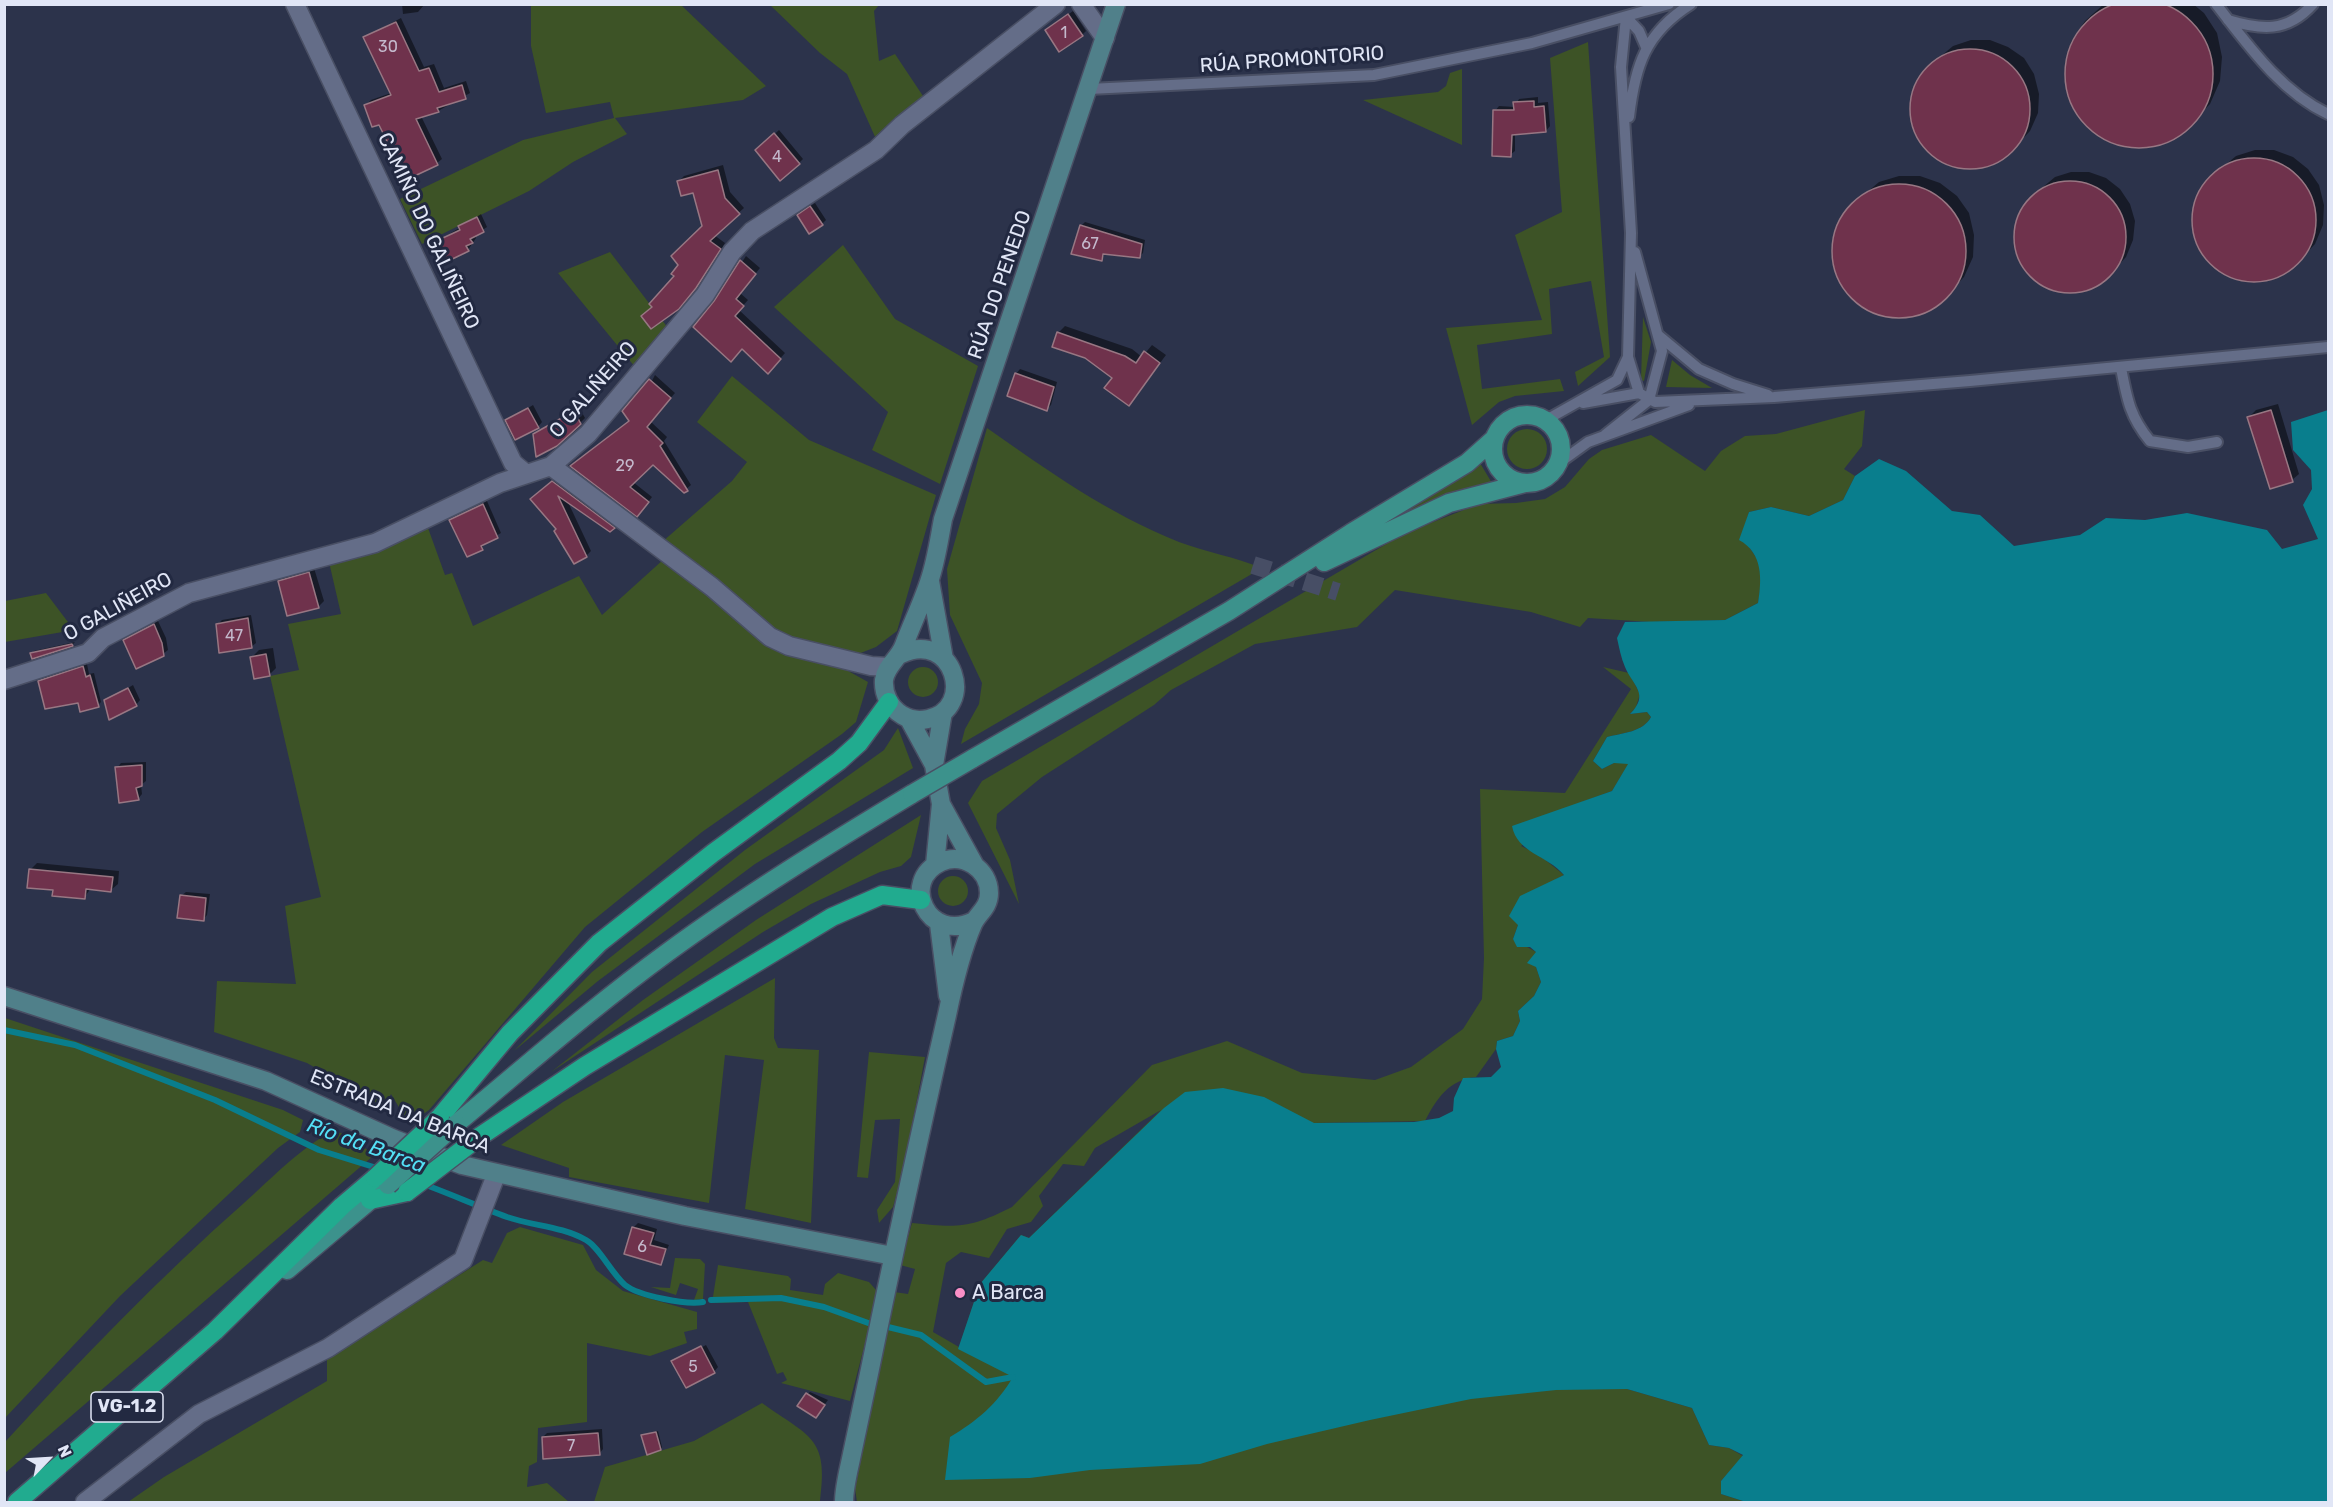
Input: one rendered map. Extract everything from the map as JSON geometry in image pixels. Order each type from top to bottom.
[{"type":"highway","points":[[215,1331],[342,1206],[381,1181],[448,1120],[510,1033],[600,943],[704,860],[839,761],[859,743],[889,702]]},
{"type":"highway","points":[[370,1200],[407,1192],[527,1102],[832,917],[882,895],[921,900]]},
{"type":"highway","name":"VG-1.2","points":[[17,1503],[215,1331]]},
{"type":"main road","points":[[448,1120],[667,953],[799,862],[1229,611],[1351,533],[1467,463],[1494,438],[1501,426],[1513,417],[1526,414],[1546,420],[1560,439],[1559,463],[1545,478],[1449,503],[1357,545],[1229,611]]},
{"type":"main road","points":[[1494,438],[1494,459],[1499,468],[1506,475],[1525,483]]},
{"type":"main road","points":[[215,1331],[370,1200],[381,1181]]},
{"type":"street","name":"CAMIÑO DO GALIÑEIRO","points":[[295,4],[513,463],[525,473]]},
{"type":"street","name":"O GALIÑEIRO","points":[[4,680],[88,653],[103,638],[189,593],[375,543],[525,473],[551,466],[588,434],[705,295],[740,242],[752,231],[876,150],[902,125],[1056,4]]},
{"type":"street","points":[[1081,4],[1105,38]]},
{"type":"street","name":"RÚA DO PENEDO","points":[[895,661],[930,580],[944,519],[1116,4]]},
{"type":"street","points":[[551,466],[712,587],[770,637],[789,646],[871,666],[895,661],[918,649],[928,650],[944,659],[951,668],[955,692],[943,712],[934,765]]},
{"type":"street","name":"RÚA DO PENEDO","points":[[930,580],[944,659]]},
{"type":"street","points":[[895,661],[884,681],[889,702],[909,719],[934,765],[941,804],[935,865]]},
{"type":"street","points":[[909,719],[921,720],[943,712]]},
{"type":"street","points":[[844,1503],[893,1256],[949,1003],[974,921],[987,904],[989,893],[987,882],[974,864],[941,804]]},
{"type":"street","points":[[974,864],[954,858],[935,865],[923,880],[921,900],[928,914],[939,924],[957,927],[974,921]]},
{"type":"street","points":[[939,924],[949,1003]]},
{"type":"street","name":"ESTRADA DA BARCA","points":[[4,996],[266,1081],[394,1139],[462,1165],[496,1175],[685,1216],[893,1256]]},
{"type":"street","points":[[85,1503],[199,1414],[328,1348],[463,1260],[496,1175]]},
{"type":"lane","name":"RÚA PROMONTORIO","points":[[1089,89],[1374,75],[1532,43],[1669,4]]},
{"type":"lane","points":[[1625,144],[1634,77],[1646,47],[1676,14],[1691,4]]},
{"type":"lane","points":[[2216,4],[2259,59],[2308,104],[2328,114]]},
{"type":"lane","points":[[2228,20],[2256,28],[2278,26],[2295,20],[2313,4]]},
{"type":"lane","points":[[1626,17],[1639,31],[1646,47]]},
{"type":"lane","points":[[1626,17],[1621,67],[1631,232],[1628,357],[1639,393],[1649,400],[1699,402],[1774,397],[2121,368],[2328,347]]},
{"type":"lane","points":[[1605,435],[1649,400],[1662,351],[1638,267],[1631,232]]},
{"type":"lane","points":[[1658,335],[1699,369],[1733,384],[1774,397]]},
{"type":"lane","points":[[1546,420],[1617,380],[1628,357]]},
{"type":"lane","points":[[2121,368],[2127,400],[2135,423],[2150,441],[2188,447],[2217,442]]},
{"type":"lane","points":[[1579,403],[1639,393]]},
{"type":"lane","points":[[1559,463],[1588,442],[1699,402]]},
{"type":"shaded area","points":[[531,5],[681,5],[766,86],[743,100],[615,118],[627,134],[573,162],[529,191],[422,244],[400,199],[523,140],[614,118],[610,102],[546,113],[531,46]]},
{"type":"shaded area","points":[[770,5],[879,5],[874,11],[879,61],[895,54],[925,99],[876,139],[847,74],[820,53]]},
{"type":"shaded area","points":[[1588,42],[1610,357],[1578,386],[1575,372],[1604,357],[1591,281],[1549,289],[1552,334],[1477,345],[1482,389],[1560,379],[1564,391],[1515,396],[1499,402],[1472,425],[1446,328],[1542,320],[1515,235],[1562,212],[1550,58]]},
{"type":"shaded area","points":[[1462,69],[1462,145],[1363,100],[1438,92],[1446,86],[1450,73]]},
{"type":"shaded area","points":[[843,245],[895,319],[978,366],[940,484],[872,450],[888,412],[774,307]]},
{"type":"shaded area","points":[[610,252],[668,328],[635,367],[558,273]]},
{"type":"shaded area","points":[[1643,317],[1651,342],[1644,381],[1641,380]]},
{"type":"shaded area","points":[[1672,360],[1690,375],[1712,388],[1666,387]]},
{"type":"shaded area","points":[[732,376],[809,440],[936,495],[897,631],[876,647],[858,654],[791,639],[775,632],[662,542],[732,481],[747,462],[697,422]]},
{"type":"shaded area","points":[[1865,410],[1862,446],[1844,469],[1855,476],[1843,500],[1809,516],[1771,507],[1749,512],[1745,526],[1747,544],[1758,560],[1762,580],[1758,603],[1725,620],[1651,622],[1588,618],[1580,627],[1531,612],[1395,590],[1357,627],[1255,644],[1171,690],[1154,705],[1042,777],[997,814],[996,828],[1010,860],[1019,904],[968,803],[982,781],[1405,533],[1479,504],[1545,499],[1565,487],[1589,459],[1602,450],[1651,435],[1705,471],[1721,451],[1745,436],[1776,434]]},
{"type":"shaded area","points":[[2328,410],[2328,1502],[1746,1502],[1721,1494],[1721,1481],[1743,1455],[1729,1448],[1709,1445],[1692,1408],[1627,1389],[1556,1390],[1471,1399],[1267,1444],[1200,1464],[1090,1470],[1030,1478],[945,1480],[950,1437],[986,1411],[1013,1377],[958,1349],[980,1284],[1021,1235],[1029,1238],[1164,1108],[1185,1092],[1223,1088],[1264,1097],[1314,1123],[1414,1122],[1439,1118],[1453,1111],[1454,1098],[1463,1078],[1491,1077],[1501,1067],[1496,1049],[1497,1041],[1513,1036],[1520,1021],[1518,1011],[1534,996],[1541,982],[1536,967],[1527,963],[1536,952],[1530,947],[1517,947],[1513,939],[1518,925],[1509,916],[1520,896],[1564,875],[1526,848],[1515,835],[1512,826],[1612,791],[1628,764],[1614,763],[1602,769],[1593,761],[1607,737],[1638,729],[1651,717],[1647,712],[1630,714],[1639,701],[1639,695],[1624,664],[1617,638],[1625,622],[1725,620],[1758,603],[1760,576],[1757,559],[1747,545],[1739,540],[1749,512],[1771,507],[1809,516],[1843,500],[1855,476],[1879,459],[1906,471],[1952,511],[1980,515],[2014,546],[2080,535],[2106,518],[2145,520],[2187,513],[2267,530],[2282,549],[2318,539],[2303,505],[2312,489],[2311,470],[2293,450],[2291,422]]},
{"type":"shaded area","points":[[987,428],[1056,476],[1153,531],[1179,542],[1262,568],[961,744],[965,729],[979,704],[982,683],[950,615],[947,569]]},
{"type":"shaded area","points":[[1527,429],[1535,430],[1541,435],[1546,441],[1546,457],[1541,463],[1535,468],[1527,469],[1519,468],[1513,463],[1508,457],[1507,449],[1508,441],[1513,435],[1519,430]]},
{"type":"shaded area","points":[[1480,463],[1492,483],[1457,492],[1378,527]]},
{"type":"shaded area","points":[[428,528],[445,575],[452,573],[473,626],[579,576],[602,615],[664,559],[708,593],[868,682],[856,722],[702,832],[585,927],[429,1110],[409,1124],[391,1094],[384,1107],[307,1063],[214,1032],[217,981],[296,984],[285,906],[321,897],[270,676],[299,670],[288,624],[341,614],[329,562],[383,547]]},
{"type":"shaded area","points":[[46,593],[74,630],[5,642],[5,601]]},
{"type":"shaded area","points":[[923,667],[933,672],[938,682],[933,692],[923,697],[913,692],[908,682],[913,672]]},
{"type":"shaded area","points":[[1603,667],[1629,673],[1640,694],[1636,707],[1630,714],[1647,712],[1651,717],[1638,729],[1607,737],[1593,761],[1602,769],[1614,763],[1629,763],[1612,791],[1582,802],[1521,846],[1538,854],[1564,875],[1556,879],[1518,925],[1513,939],[1536,952],[1536,967],[1541,982],[1534,996],[1518,1011],[1520,1021],[1513,1036],[1497,1041],[1496,1049],[1476,1077],[1451,1086],[1439,1098],[1425,1121],[1314,1123],[1627,1389],[1692,1408],[1709,1445],[1729,1448],[1743,1456],[1721,1481],[1721,1494],[1746,1502],[857,1502],[855,1489],[894,1292],[908,1294],[915,1269],[900,1265],[912,1223],[942,1226],[964,1225],[1012,1207],[1152,1065],[1227,1041],[1302,1073],[1375,1080],[1411,1067],[1463,1029],[1482,999],[1484,958],[1480,789],[1565,793],[1631,689]],"holes":[[[1161,1110],[1029,1238],[1021,1235],[980,1284],[959,1347],[933,1332],[946,1263],[961,1252],[989,1258],[1007,1229],[1031,1222],[1043,1206],[1039,1196],[1063,1164],[1084,1166],[1095,1148]]]},
{"type":"shaded area","points":[[898,728],[913,768],[755,864],[598,981],[514,1051],[592,972],[745,850],[884,750]]},
{"type":"shaded area","points":[[921,815],[911,857],[901,866],[880,872],[811,904],[763,932],[551,1072],[643,1000],[756,920]]},
{"type":"shaded area","points":[[953,876],[963,881],[968,891],[963,901],[953,906],[943,901],[938,891],[943,881]]},
{"type":"shaded area","points":[[775,978],[774,1038],[778,1048],[819,1050],[811,1223],[745,1209],[764,1060],[725,1055],[709,1203],[569,1177],[569,1168],[501,1145],[563,1102]]},
{"type":"shaded area","points":[[5,1018],[283,1110],[303,1120],[300,1132],[278,1148],[120,1296],[5,1418]]},
{"type":"shaded area","points":[[869,1052],[925,1057],[904,1168],[893,1207],[879,1223],[877,1210],[895,1182],[900,1119],[875,1120],[868,1178],[857,1177]]},
{"type":"shaded area","points":[[333,1131],[341,1133],[371,1152],[373,1156],[5,1473],[5,1442],[92,1349],[182,1260],[276,1174],[309,1146]]},
{"type":"shaded area","points":[[520,1227],[583,1245],[596,1270],[623,1291],[697,1312],[697,1329],[684,1332],[687,1343],[650,1356],[587,1343],[587,1422],[538,1428],[537,1462],[529,1466],[527,1487],[547,1483],[569,1502],[128,1502],[164,1477],[327,1381],[327,1359],[483,1260],[492,1263],[507,1233]]},
{"type":"shaded area","points":[[675,1258],[700,1259],[705,1264],[703,1299],[694,1300],[698,1289],[680,1283],[676,1295],[651,1287],[670,1288]]},
{"type":"shaded area","points":[[718,1265],[788,1276],[791,1279],[790,1290],[823,1295],[825,1284],[838,1273],[869,1282],[876,1290],[876,1301],[850,1401],[781,1383],[787,1380],[783,1372],[777,1374],[748,1302],[712,1303]]},
{"type":"shaded area","points":[[762,1403],[812,1440],[818,1450],[821,1463],[820,1501],[837,1502],[594,1502],[605,1467],[694,1441]]},
{"type":"building","points":[[2139,0],[2153,1],[2167,6],[2180,12],[2191,22],[2201,33],[2207,46],[2212,60],[2212,88],[2207,102],[2201,115],[2191,126],[2180,136],[2167,142],[2153,147],[2139,148],[2125,147],[2111,142],[2098,136],[2087,126],[2077,115],[2071,102],[2066,88],[2065,74],[2066,60],[2071,46],[2077,33],[2087,22],[2098,12],[2111,6],[2125,1]]},
{"type":"building","points":[[1068,14],[1083,36],[1059,52],[1045,30]]},
{"type":"building","points":[[396,22],[419,71],[429,68],[439,92],[462,85],[466,99],[437,108],[439,112],[416,119],[438,165],[406,180],[379,125],[372,127],[364,105],[391,95],[363,37]]},
{"type":"building","points":[[1970,49],[1993,53],[2013,66],[2026,86],[2030,109],[2026,132],[2013,152],[1993,165],[1970,169],[1947,165],[1927,152],[1914,132],[1910,109],[1914,86],[1927,66],[1947,53]]},
{"type":"building","points":[[1534,101],[1534,107],[1544,106],[1546,132],[1512,135],[1511,157],[1492,156],[1493,110],[1514,110],[1513,102]]},
{"type":"building","points":[[774,133],[800,164],[780,181],[755,150]]},
{"type":"building","points":[[2254,158],[2278,163],[2298,176],[2311,196],[2316,220],[2311,244],[2298,264],[2278,277],[2254,282],[2230,277],[2210,264],[2197,244],[2192,220],[2197,196],[2210,176],[2230,163]]},
{"type":"building","points":[[718,170],[725,198],[740,214],[710,241],[721,249],[696,288],[679,309],[651,329],[641,316],[652,307],[649,304],[674,276],[671,274],[678,265],[671,256],[702,226],[693,193],[681,196],[677,181]]},
{"type":"building","points":[[2070,181],[2091,185],[2110,197],[2122,216],[2126,237],[2122,258],[2110,277],[2091,289],[2070,293],[2049,289],[2030,277],[2018,258],[2014,237],[2018,216],[2030,197],[2049,185]]},
{"type":"building","points":[[1899,184],[1924,190],[1946,204],[1960,226],[1966,251],[1960,276],[1946,298],[1924,312],[1899,318],[1874,312],[1852,298],[1838,276],[1832,251],[1838,226],[1852,204],[1874,190]]},
{"type":"building","points":[[810,206],[823,225],[809,234],[797,215]]},
{"type":"building","points":[[477,217],[484,232],[470,239],[473,243],[466,246],[469,251],[442,264],[432,243],[460,230],[458,226]]},
{"type":"building","points":[[1080,225],[1142,244],[1140,258],[1103,254],[1102,261],[1071,254]]},
{"type":"building","points":[[740,260],[756,274],[736,299],[744,306],[735,316],[781,359],[768,374],[742,349],[731,362],[693,327],[714,301]]},
{"type":"building","points":[[1057,332],[1125,356],[1136,363],[1144,351],[1160,363],[1129,406],[1104,388],[1112,378],[1085,358],[1052,347]]},
{"type":"building","points":[[1015,373],[1054,387],[1047,411],[1007,396]]},
{"type":"building","points":[[649,379],[671,398],[647,427],[663,443],[660,446],[688,491],[684,493],[653,465],[630,487],[649,502],[637,517],[570,466],[629,421],[622,411]]},
{"type":"building","points":[[528,408],[539,428],[515,440],[505,420]]},
{"type":"building","points":[[2271,410],[2293,482],[2270,489],[2247,417]]},
{"type":"building","points":[[574,411],[581,424],[557,446],[536,457],[533,434]]},
{"type":"building","points":[[552,481],[615,528],[610,532],[558,496],[587,557],[574,564],[554,531],[556,529],[530,499]]},
{"type":"building","points":[[483,504],[498,538],[481,546],[483,550],[467,557],[449,520]]},
{"type":"building","points":[[309,572],[319,608],[287,616],[278,581]]},
{"type":"building","points":[[248,618],[252,648],[219,653],[216,624]]},
{"type":"building","points":[[154,624],[162,643],[164,656],[136,669],[123,640]]},
{"type":"building","points":[[72,644],[73,646],[32,659],[30,653]]},
{"type":"building","points":[[266,654],[270,676],[254,679],[250,657]]},
{"type":"building","points":[[83,666],[86,677],[90,675],[99,707],[80,712],[78,703],[45,709],[38,681]]},
{"type":"building","points":[[128,688],[137,706],[109,720],[104,700]]},
{"type":"building","points":[[142,765],[142,786],[136,788],[139,800],[119,803],[115,767]]},
{"type":"building","points":[[29,869],[113,877],[111,892],[86,889],[85,899],[52,896],[53,890],[27,888]]},
{"type":"building","points":[[180,895],[206,898],[204,921],[177,918]]},
{"type":"building","points":[[632,1227],[654,1233],[650,1245],[666,1249],[661,1265],[624,1254]]},
{"type":"building","points":[[701,1346],[715,1373],[686,1388],[671,1361]]},
{"type":"building","points":[[806,1393],[825,1405],[816,1418],[797,1406]]},
{"type":"building","points":[[656,1432],[661,1450],[647,1455],[641,1435]]},
{"type":"building","points":[[598,1433],[600,1455],[543,1459],[542,1437]]},
{"type":"waterway","name":"Río da Barca","points":[[4,1030],[75,1045],[215,1100],[319,1150],[380,1169]]},
{"type":"waterway","name":"Río da Barca","points":[[401,1176],[507,1217],[576,1235],[596,1248],[625,1285],[641,1293],[663,1299],[703,1302]]},
{"type":"waterway","name":"Río da Barca","points":[[711,1300],[781,1298],[824,1307],[871,1324]]},
{"type":"waterway","name":"Río da Barca","points":[[888,1327],[921,1335],[986,1382],[1013,1377]]},
{"type":"tunnel","points":[[1253,565],[1338,592]]},
{"type":"place","name":"A Barca","points":[[960,1293]]}]
